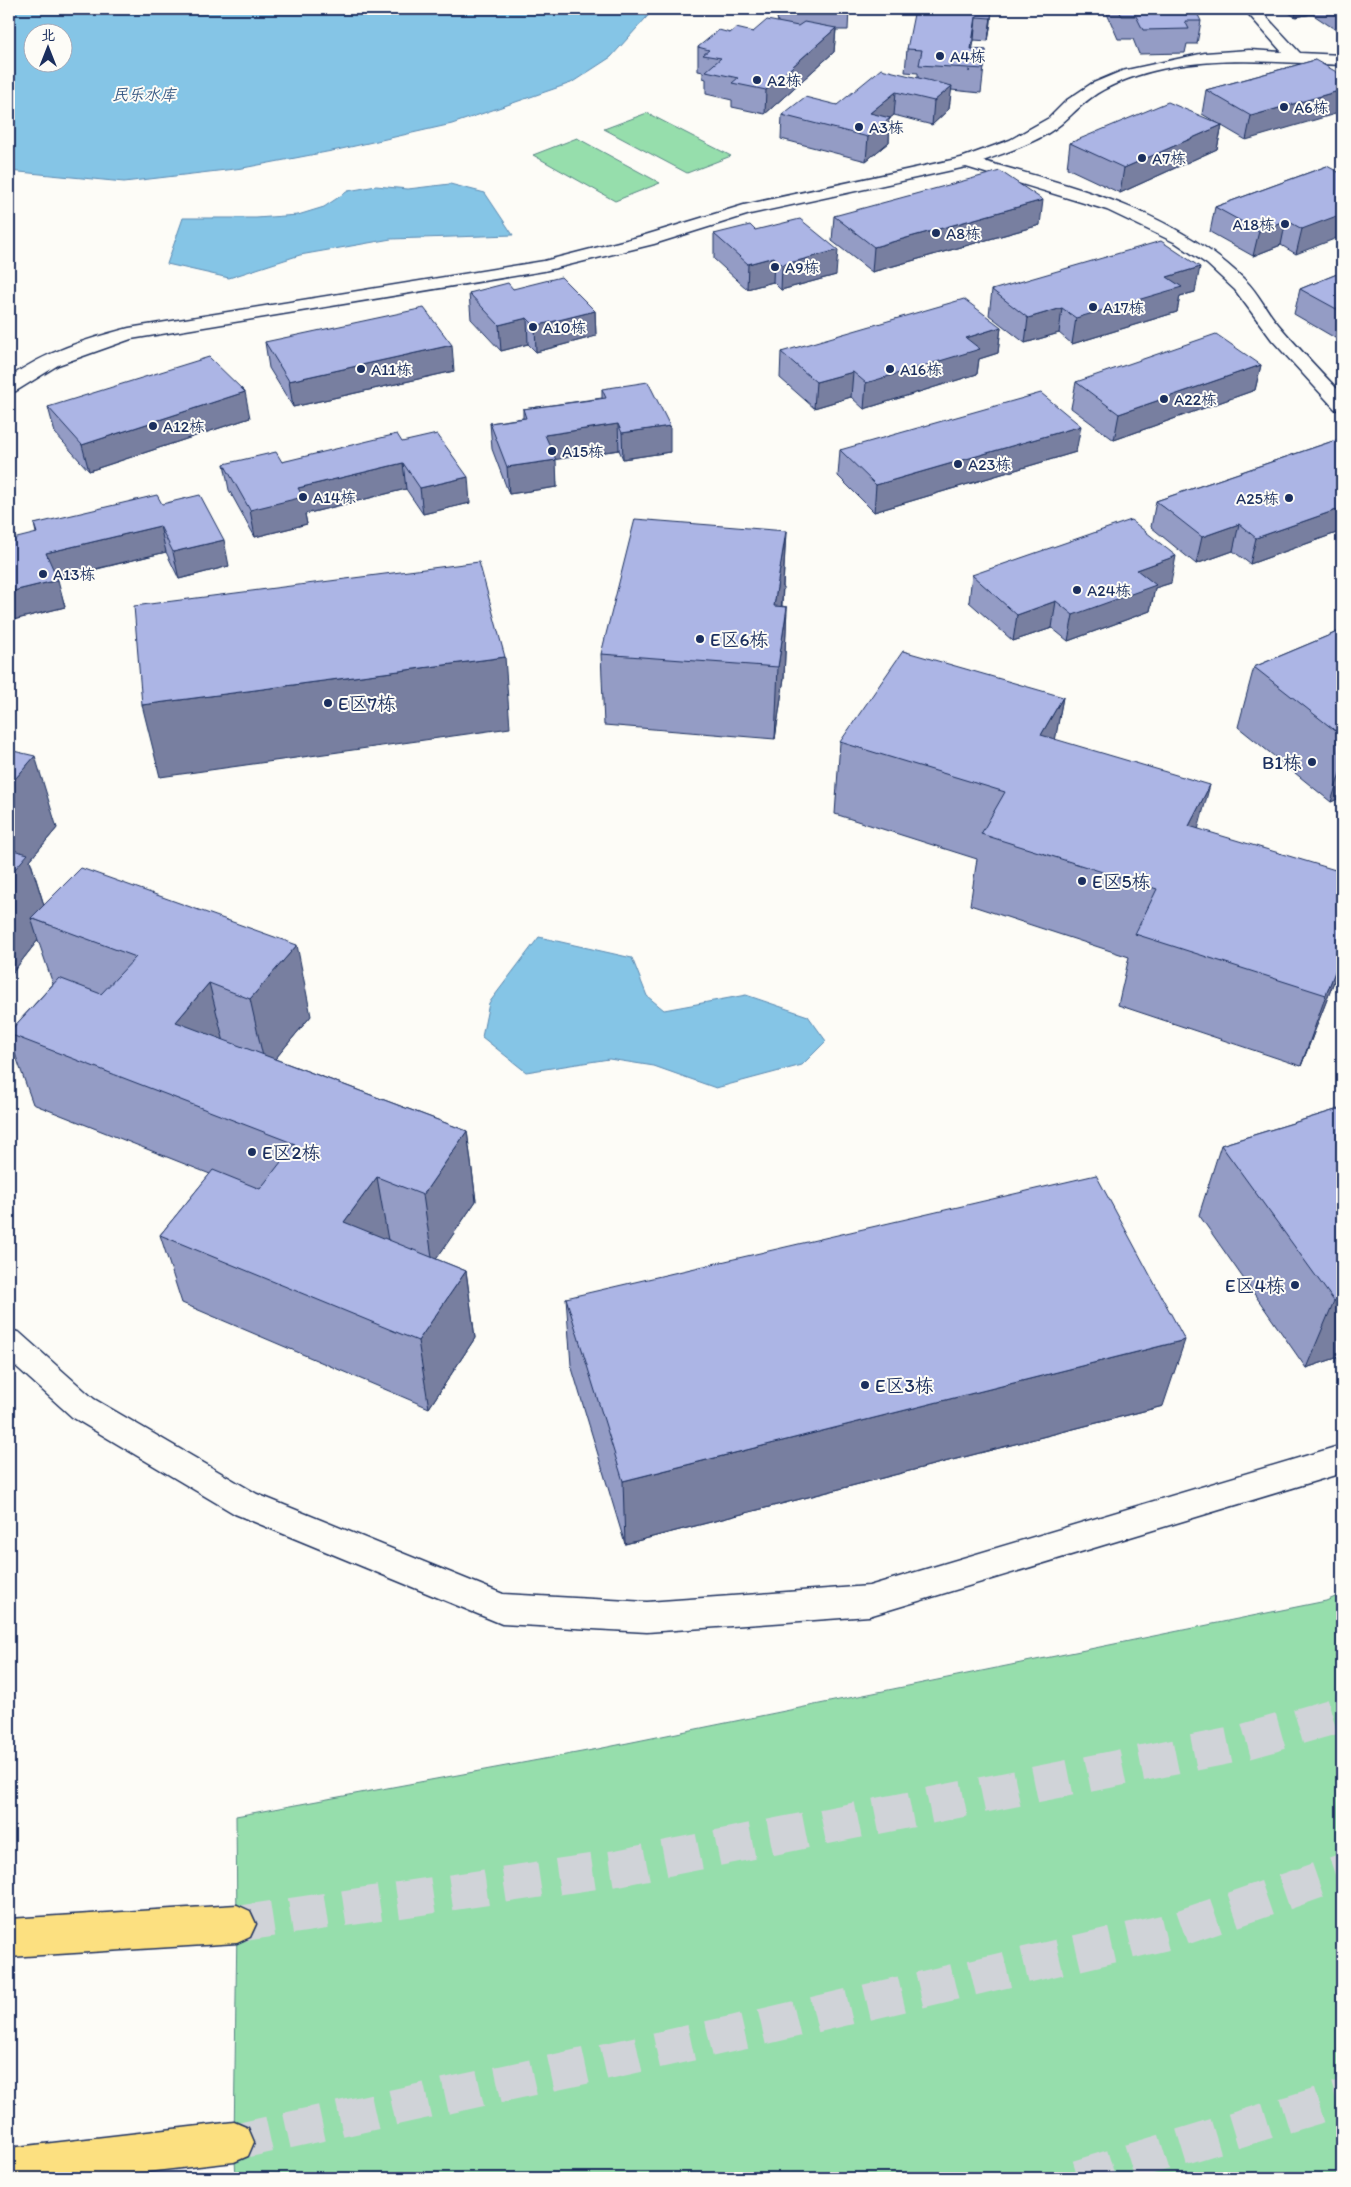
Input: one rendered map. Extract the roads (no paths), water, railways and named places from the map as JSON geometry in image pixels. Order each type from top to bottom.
[{"type":"highway","points":[[9,1938],[237,1924]]},
{"type":"highway","points":[[9,2168],[234,2142]]},
{"type":"street","points":[[1251,9],[1294,56]]},
{"type":"street","points":[[9,387],[39,367],[67,354],[129,334],[544,266],[648,240],[695,224],[785,200],[965,162],[1016,143],[1055,121],[1073,102],[1097,87],[1128,74],[1205,58],[1294,56],[1342,60]]},
{"type":"street","points":[[965,162],[1094,199],[1151,223],[1201,253],[1241,287],[1268,324],[1304,366],[1342,405]]},
{"type":"street","points":[[9,1342],[83,1408],[246,1504],[502,1609],[647,1616],[870,1601],[1342,1459]]},
{"type":"water","name":"民乐水库","points":[[9,9],[654,9],[611,57],[571,83],[452,124],[337,150],[243,168],[124,182],[9,171]]},
{"type":"water","points":[[450,184],[485,193],[513,235],[391,239],[300,255],[229,278],[167,264],[183,218],[256,218],[298,215],[324,207],[348,191],[376,186],[408,189]]},
{"type":"water","points":[[539,937],[632,958],[647,996],[664,1010],[746,995],[808,1016],[826,1041],[802,1065],[716,1088],[654,1066],[609,1059],[526,1072],[482,1037],[489,1003]]},
{"type":"tunnel","points":[[237,1924],[617,1868],[1233,1745],[1342,1714]]},
{"type":"tunnel","points":[[234,2142],[736,2033],[1175,1930],[1342,1872]]},
{"type":"tunnel","points":[[1078,2178],[1342,2098]]},
{"type":"place","name":"A4栋","points":[[940,56]]},
{"type":"place","name":"A2栋","points":[[757,80]]},
{"type":"place","name":"A6栋","points":[[1284,107]]},
{"type":"place","name":"A3栋","points":[[859,127]]},
{"type":"place","name":"A7栋","points":[[1142,158]]},
{"type":"place","name":"A18栋","points":[[1285,224]]},
{"type":"place","name":"A8栋","points":[[936,233]]},
{"type":"place","name":"A9栋","points":[[775,267]]},
{"type":"place","name":"A17栋","points":[[1093,307]]},
{"type":"place","name":"A10栋","points":[[533,327]]},
{"type":"place","name":"A11栋","points":[[361,369]]},
{"type":"place","name":"A16栋","points":[[890,369]]},
{"type":"place","name":"A22栋","points":[[1164,399]]},
{"type":"place","name":"A12栋","points":[[153,426]]},
{"type":"place","name":"A15栋","points":[[552,451]]},
{"type":"place","name":"A23栋","points":[[958,464]]},
{"type":"place","name":"A14栋","points":[[303,497]]},
{"type":"place","name":"A25栋","points":[[1289,498]]},
{"type":"place","name":"A13栋","points":[[43,574]]},
{"type":"place","name":"A24栋","points":[[1077,590]]},
{"type":"place","name":"E区6栋","points":[[700,639]]},
{"type":"place","name":"E区7栋","points":[[328,703]]},
{"type":"place","name":"B1栋","points":[[1312,762]]},
{"type":"place","name":"E区5栋","points":[[1082,881]]},
{"type":"place","name":"E区2栋","points":[[252,1152]]},
{"type":"place","name":"E区4栋","points":[[1295,1285]]},
{"type":"place","name":"E区3栋","points":[[865,1385]]}]
